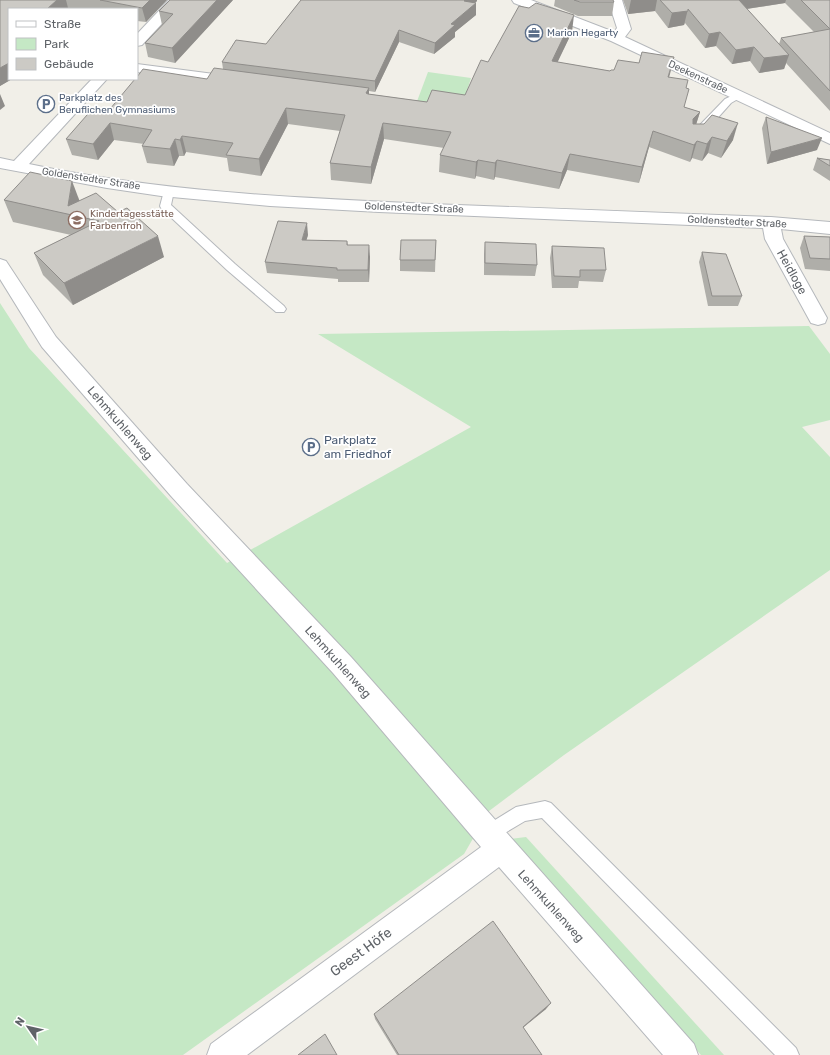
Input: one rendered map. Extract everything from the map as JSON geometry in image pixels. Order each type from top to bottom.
[{"type":"street","points":[[138,41],[177,0]]},
{"type":"street","name":"Deekenstraße","points":[[519,0],[616,38],[830,140]]},
{"type":"street","points":[[615,0],[624,29],[616,38]]},
{"type":"street","points":[[138,68],[254,83]]},
{"type":"street","points":[[17,167],[99,80]]},
{"type":"street","name":"Goldenstedter Straße","points":[[0,163],[89,180],[214,196],[365,206],[771,223],[830,228]]},
{"type":"street","name":"Heidloge","points":[[771,223],[774,239],[818,318]]},
{"type":"street","name":"Lehmkuhlenweg","points":[[0,265],[49,342],[179,490],[342,665],[494,842],[683,1055]]},
{"type":"street","name":"Geest Höfe","points":[[222,1055],[494,842]]},
{"type":"lane","points":[[694,138],[728,101],[738,96]]},
{"type":"lane","points":[[169,191],[165,206],[231,267],[280,309]]},
{"type":"lane","points":[[494,842],[522,813],[545,810],[789,1055]]},
{"type":"green space","points":[[428,72],[471,78],[461,110],[416,104]]},
{"type":"green space","points":[[0,303],[29,348],[227,563],[471,427],[318,334],[809,326],[830,354],[830,420],[802,427],[830,457],[830,570],[564,755],[489,811],[464,854],[183,1055],[0,1055]]},
{"type":"green space","points":[[526,837],[724,1055],[701,1055],[510,839]]},
{"type":"building","points":[[0,0],[57,0],[48,8],[8,8],[8,64],[0,68]]},
{"type":"building","points":[[100,0],[150,0],[142,8]]},
{"type":"building","points":[[170,0],[217,0],[172,48],[145,43],[173,14],[159,11]]},
{"type":"building","points":[[301,0],[465,0],[464,1],[476,3],[451,24],[455,25],[435,43],[399,30],[375,81],[222,62],[236,40],[266,44]]},
{"type":"building","points":[[574,0],[613,0],[614,2],[580,2]]},
{"type":"building","points":[[660,0],[739,0],[789,55],[764,58],[754,47],[736,50],[720,32],[709,34],[688,9],[688,11],[672,13]]},
{"type":"building","points":[[801,0],[830,0],[830,29]]},
{"type":"building","points":[[536,3],[574,15],[552,61],[610,71],[614,70],[618,60],[639,63],[642,52],[674,57],[668,77],[688,80],[686,88],[689,89],[684,107],[700,112],[693,119],[693,124],[704,124],[712,115],[738,123],[727,141],[712,137],[707,144],[697,141],[694,145],[653,131],[642,167],[570,154],[562,173],[497,160],[495,163],[478,160],[476,162],[440,155],[451,132],[383,123],[371,167],[330,163],[345,115],[286,108],[259,159],[226,155],[233,143],[182,136],[180,140],[175,139],[170,149],[142,146],[152,130],[110,123],[93,144],[66,139],[94,107],[110,109],[134,80],[138,80],[138,76],[143,69],[207,79],[214,68],[369,88],[366,93],[368,94],[427,102],[432,90],[465,95],[481,60],[488,62],[519,6],[529,8]]},
{"type":"building","points":[[830,29],[830,91],[781,38]]},
{"type":"building","points":[[766,117],[822,138],[771,152]]},
{"type":"building","points":[[817,158],[830,160],[830,166]]},
{"type":"building","points":[[30,172],[72,181],[68,206],[96,193],[118,212],[127,208],[158,236],[64,283],[34,253],[99,221],[4,200]]},
{"type":"building","points":[[278,221],[307,223],[302,240],[347,241],[347,245],[369,245],[368,270],[337,270],[337,268],[265,262]]},
{"type":"building","points":[[804,236],[830,237],[830,259],[810,258]]},
{"type":"building","points":[[401,240],[436,240],[435,260],[400,260]]},
{"type":"building","points":[[485,242],[536,244],[537,265],[485,263]]},
{"type":"building","points":[[552,246],[604,248],[606,270],[580,270],[580,277],[554,276]]},
{"type":"building","points":[[702,252],[726,254],[742,296],[712,296]]},
{"type":"building","points":[[493,921],[551,1003],[523,1027],[542,1055],[399,1055],[374,1014]]},
{"type":"building","points":[[325,1034],[337,1055],[298,1055]]},
{"type":"place","name":"Marion Hegarty","points":[[534,33]]},
{"type":"place","name":"Parkplatz des Beruflichen Gymnasiums","points":[[46,104]]},
{"type":"place","name":"Kindertagesstätte Farbenfroh","points":[[77,220]]},
{"type":"place","name":"Parkplatz am Friedhof","points":[[311,447]]}]
